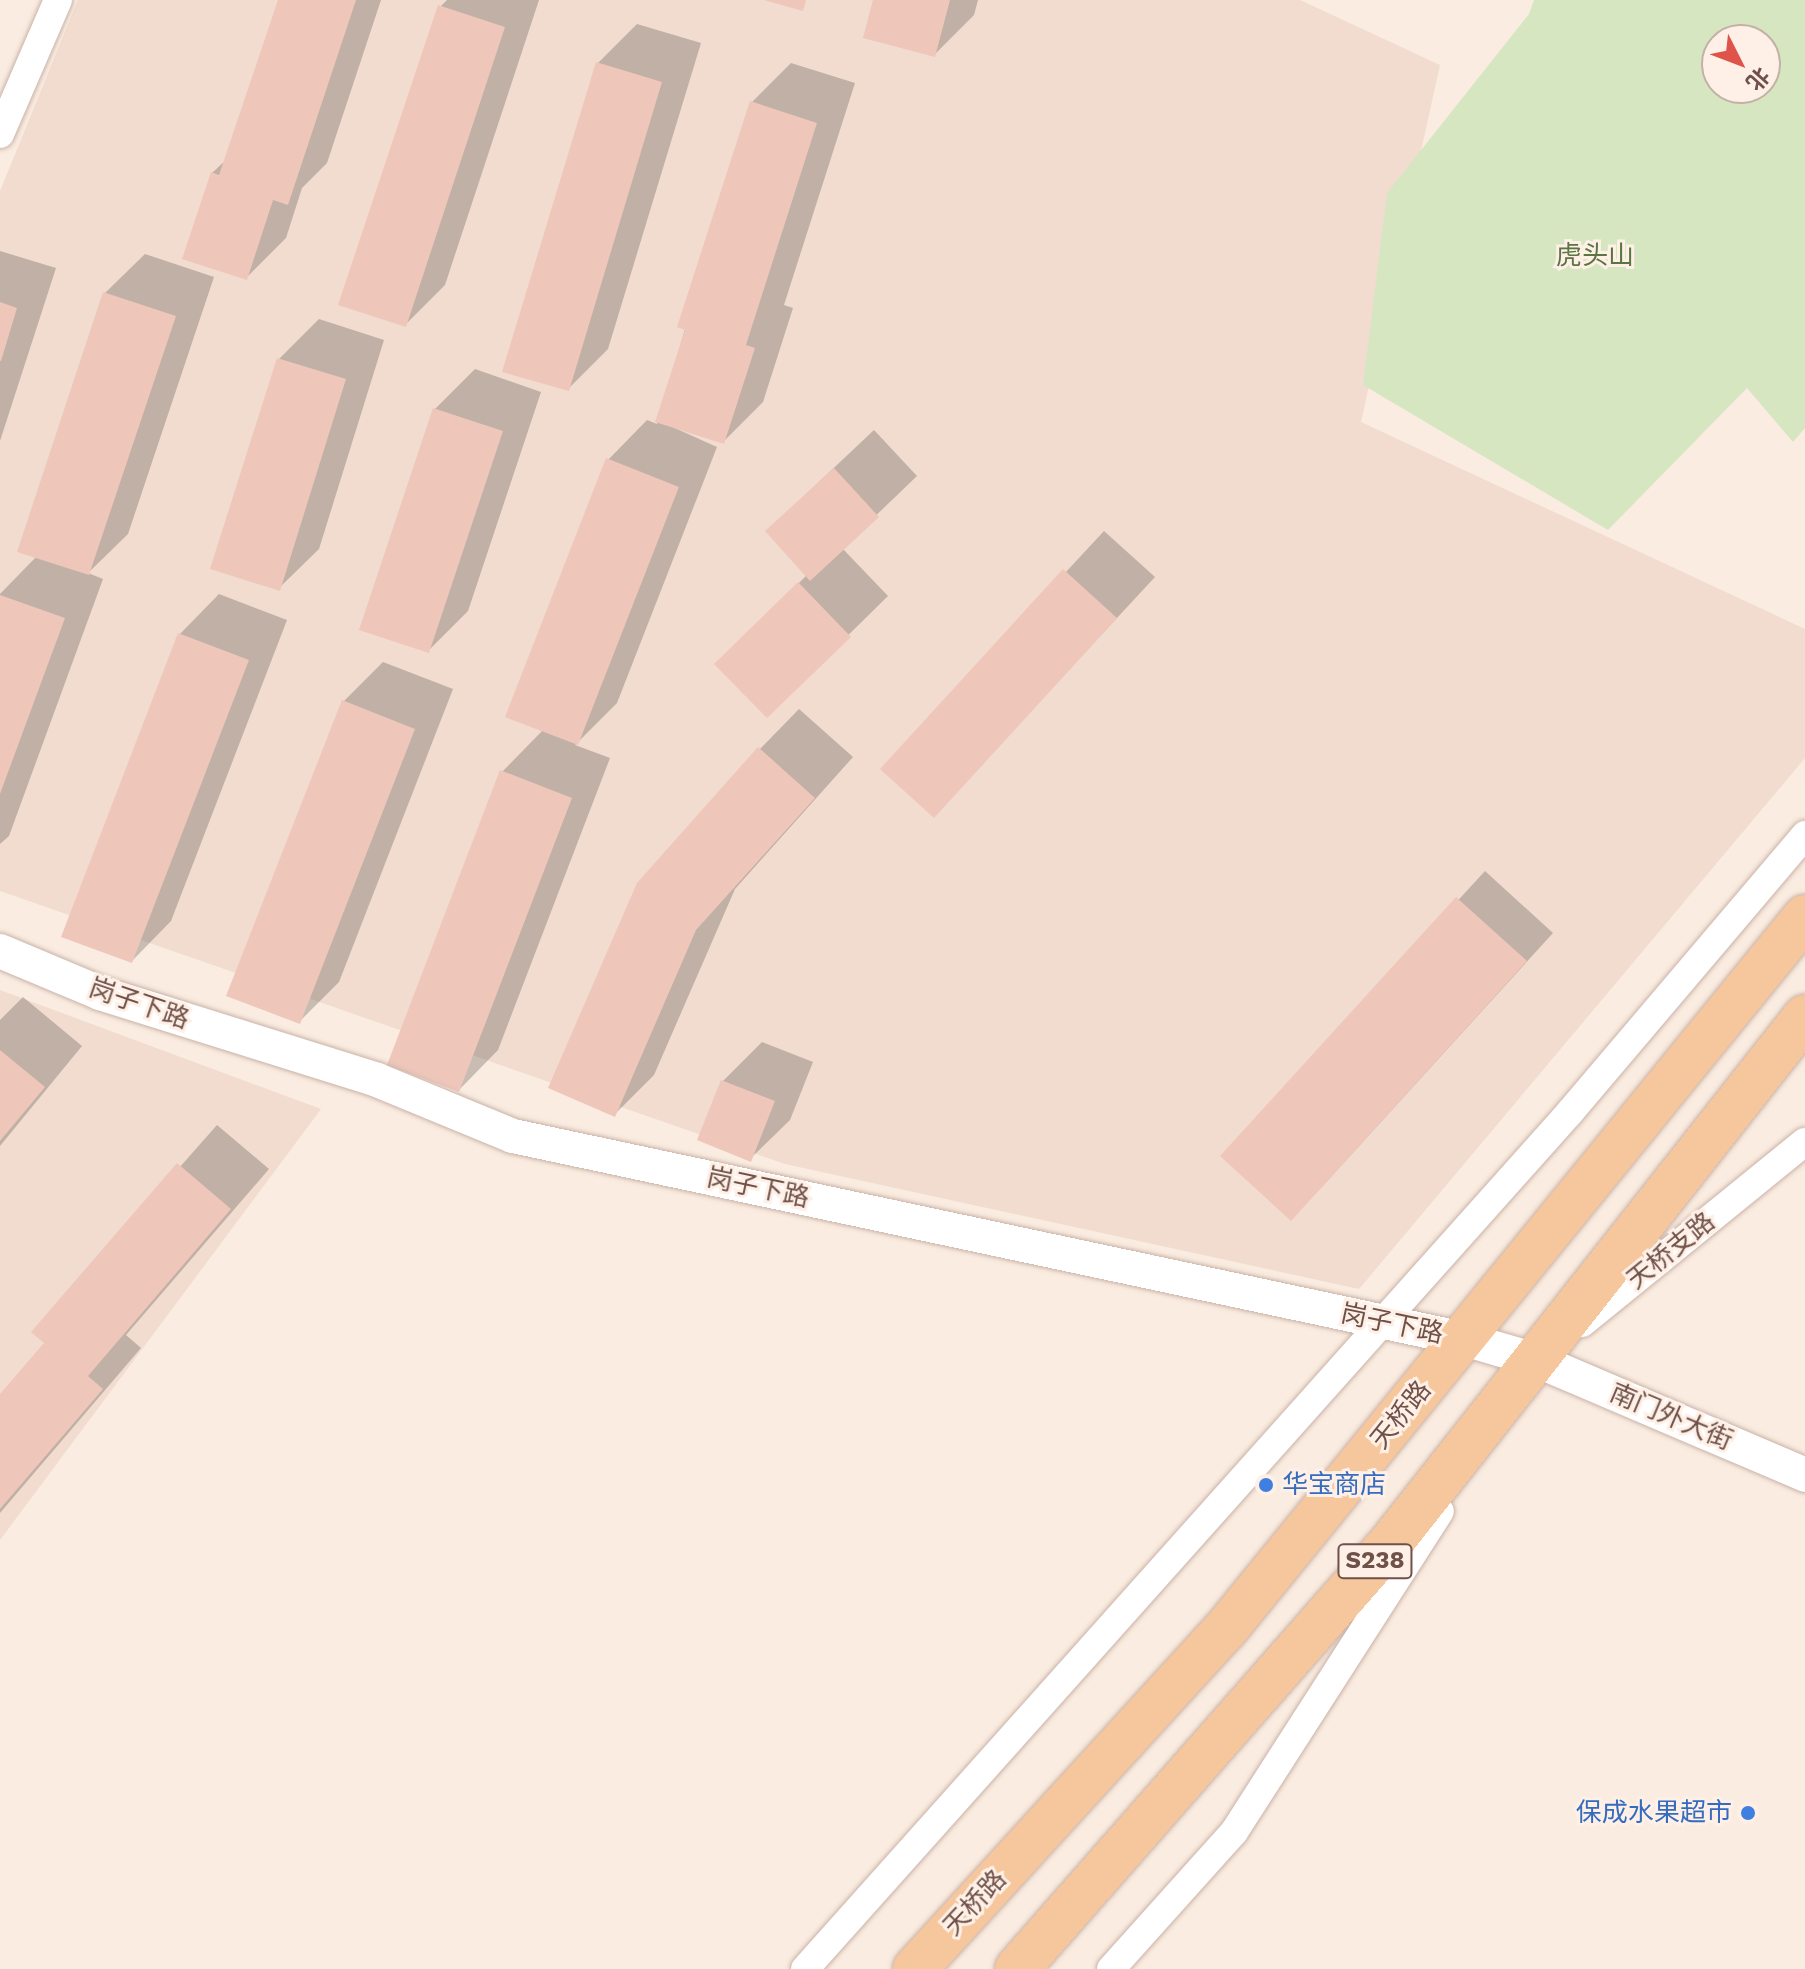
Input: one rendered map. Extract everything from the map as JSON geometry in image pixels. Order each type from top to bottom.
[{"type":"main road","name":"天桥路","points":[[915,1969],[1225,1630],[1805,917]]},
{"type":"main road","name":"S238","points":[[1017,1969],[1390,1544],[1805,1017]]},
{"type":"street","points":[[0,134],[58,0]]},
{"type":"street","points":[[805,1969],[1571,1111],[1805,835]]},
{"type":"street","name":"岗子下路","points":[[0,951],[100,993],[377,1080],[513,1136],[1464,1339],[1536,1360]]},
{"type":"street","name":"天桥支路","points":[[1111,1969],[1234,1832],[1536,1360],[1805,1142]]},
{"type":"street","name":"南门外大街","points":[[1536,1360],[1805,1475]]},
{"type":"shaded area","points":[[78,0],[1300,0],[1440,65],[1361,422],[1805,629],[1805,758],[1359,1289],[785,1164],[0,891],[0,191]]},
{"type":"shaded area","points":[[0,990],[321,1109],[0,1540]]},
{"type":"green space","name":"虎头山","points":[[1534,0],[1805,0],[1805,428],[1793,442],[1747,388],[1608,530],[1363,385],[1387,193],[1529,14]]},
{"type":"building","points":[[278,0],[356,0],[288,205],[273,200],[247,280],[182,259],[211,172],[219,175]]},
{"type":"building","points":[[764,0],[806,0],[803,11]]},
{"type":"building","points":[[873,0],[950,0],[935,57],[863,38]]},
{"type":"building","points":[[438,5],[505,27],[406,327],[338,305]]},
{"type":"building","points":[[596,62],[662,82],[569,391],[502,372]]},
{"type":"building","points":[[750,101],[817,123],[746,345],[755,348],[724,444],[655,422],[685,330],[677,327]]},
{"type":"building","points":[[103,292],[176,316],[89,575],[17,552]]},
{"type":"building","points":[[0,302],[17,308],[1,361],[0,361]]},
{"type":"building","points":[[277,358],[346,379],[280,591],[210,569]]},
{"type":"building","points":[[433,408],[503,431],[429,653],[359,630]]},
{"type":"building","points":[[606,458],[679,487],[578,745],[505,717]]},
{"type":"building","points":[[834,468],[879,517],[810,581],[765,531]]},
{"type":"building","points":[[1063,569],[1117,618],[934,818],[880,769]]},
{"type":"building","points":[[798,582],[851,637],[767,718],[714,664]]},
{"type":"building","points":[[0,595],[65,618],[0,794]]},
{"type":"building","points":[[178,633],[249,660],[132,963],[61,937]]},
{"type":"building","points":[[342,700],[415,729],[300,1024],[226,996]]},
{"type":"building","points":[[758,747],[815,798],[696,930],[615,1117],[548,1088],[637,883]]},
{"type":"building","points":[[500,770],[572,798],[459,1092],[387,1065]]},
{"type":"building","points":[[1456,897],[1527,961],[1291,1221],[1220,1156]]},
{"type":"building","points":[[0,1050],[45,1087],[0,1141]]},
{"type":"building","points":[[721,1080],[775,1101],[751,1162],[697,1140]]},
{"type":"building","points":[[177,1163],[231,1209],[88,1376],[103,1389],[0,1509],[0,1394],[44,1343],[31,1332]]},
{"type":"place","name":"华宝商店","points":[[1266,1485]]},
{"type":"place","name":"保成水果超市","points":[[1748,1813]]}]
